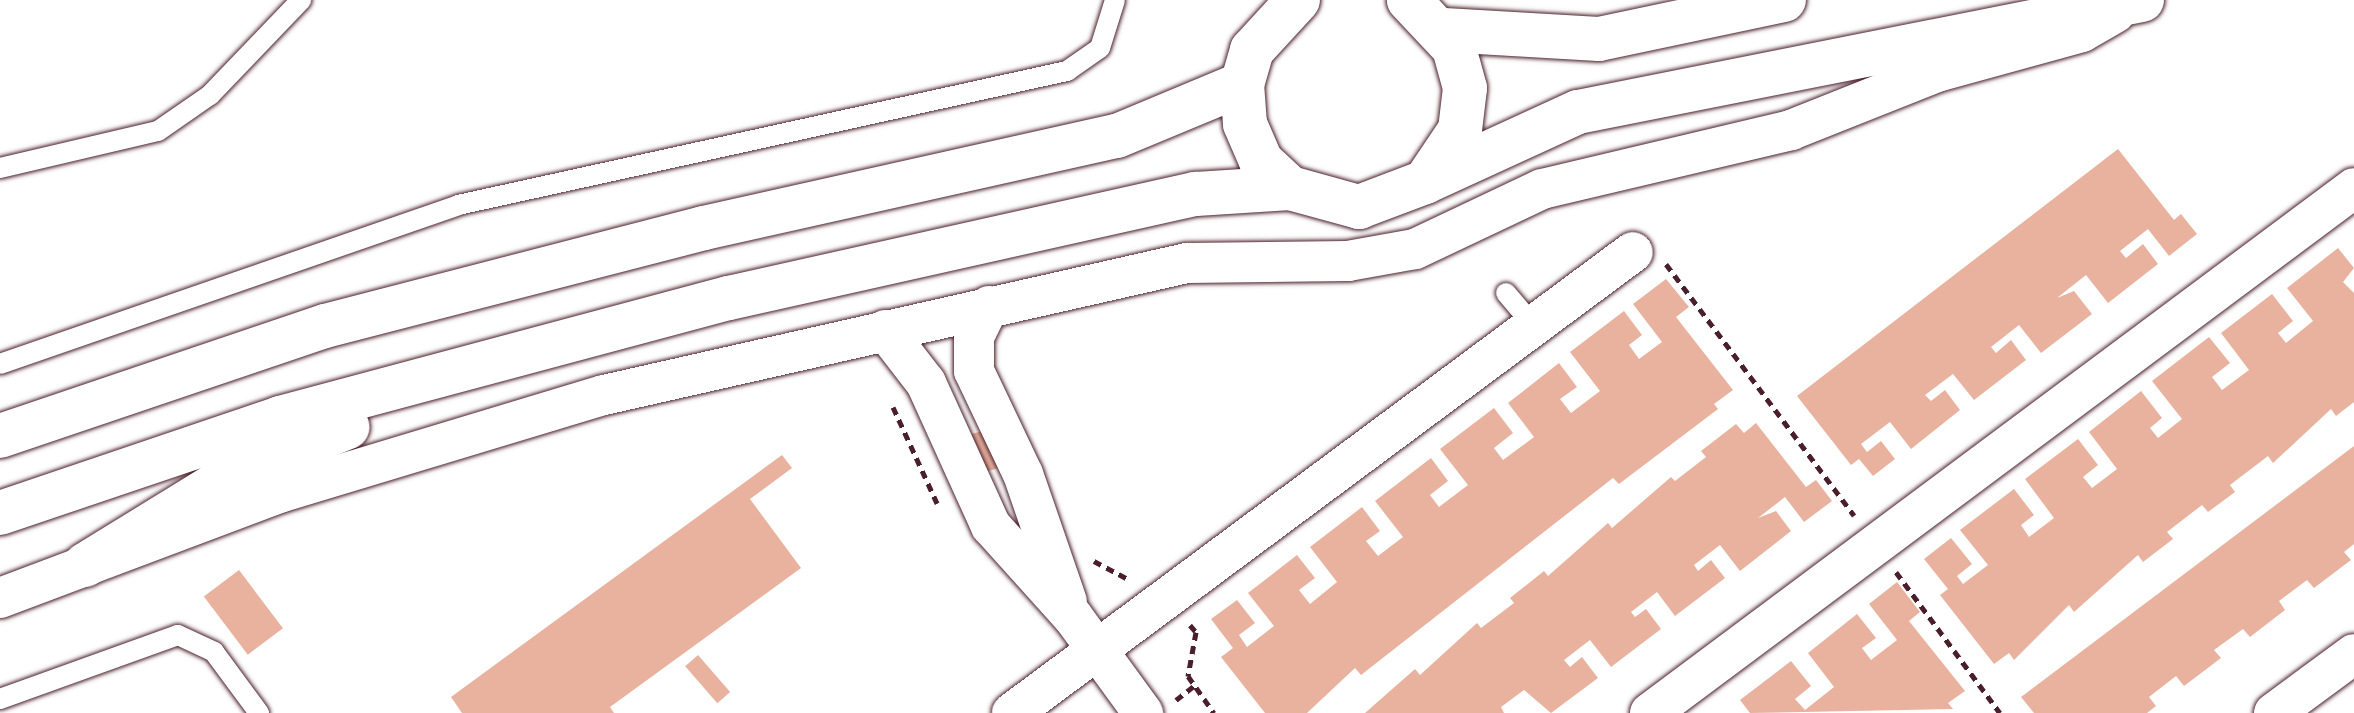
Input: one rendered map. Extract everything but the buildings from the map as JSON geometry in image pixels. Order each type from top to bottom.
[{"type":"main road","points":[[1409,0],[1444,30],[1462,68],[1464,110],[1452,149],[1425,182]]},
{"type":"main road","points":[[1444,30],[1599,39],[1784,0]]},
{"type":"main road","points":[[0,513],[280,418],[506,356],[1149,204],[1290,188],[1359,207],[1425,182],[1578,112],[2137,1]]},
{"type":"main road","points":[[1282,7],[1242,84],[1251,143],[1290,188]]},
{"type":"main road","points":[[3,433],[325,326],[704,228],[1117,136],[1242,84]]},
{"type":"main road","points":[[85,565],[267,457],[447,396],[506,356]]},
{"type":"street","points":[[0,598],[407,451],[604,395],[1187,263],[1348,261],[1415,249],[1542,189],[1791,130],[1937,72],[2082,32],[2137,1]]},
{"type":"street","points":[[1650,713],[2354,188]]},
{"type":"street","points":[[1012,713],[1633,252]]},
{"type":"street","points":[[989,306],[974,337],[974,371],[1029,491],[1073,617]]},
{"type":"street","points":[[885,330],[926,383],[981,510],[1073,617],[1143,713]]},
{"type":"street","points":[[981,510],[1029,491]]},
{"type":"street","points":[[2274,713],[2354,654]]},
{"type":"lane","points":[[0,168],[158,131],[210,95],[301,0]]},
{"type":"lane","points":[[0,364],[458,205],[1067,71],[1100,48],[1115,0]]},
{"type":"lane","points":[[1506,293],[1534,326]]},
{"type":"lane","points":[[0,699],[178,635],[214,652],[259,713]]},
{"type":"path","points":[[1633,252],[1647,240],[1855,516]]},
{"type":"path","points":[[1083,545],[1109,575],[1146,578]]},
{"type":"path","points":[[1893,569],[2000,713]]},
{"type":"path","points":[[1181,614],[1196,632],[1188,676],[1214,713]]}]
